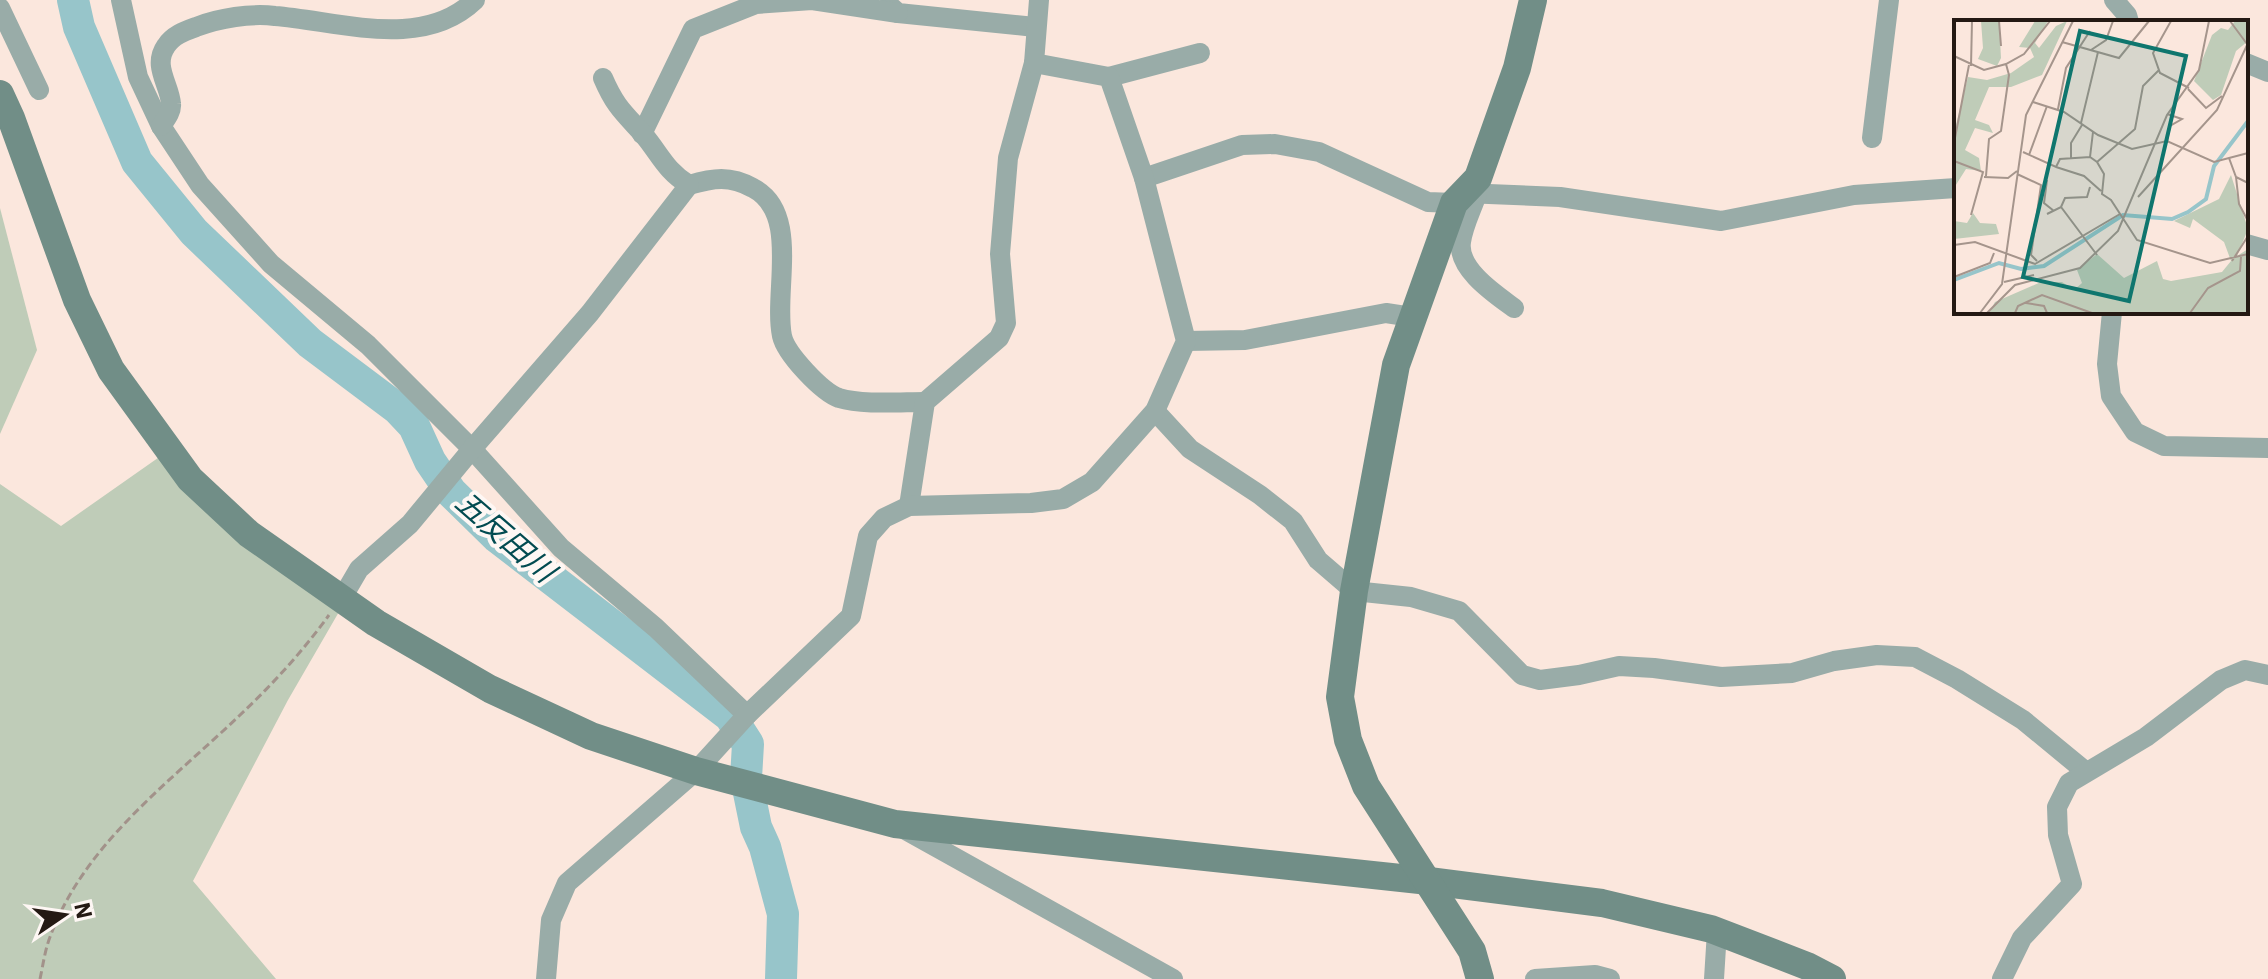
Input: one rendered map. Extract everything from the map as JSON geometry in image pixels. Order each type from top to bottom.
[{"type":"street","points":[[121,0],[138,77],[161,126],[200,185],[271,264],[368,345],[472,449],[561,548],[656,628],[747,715]]},
{"type":"street","points":[[161,126],[171,105],[160,74],[164,48],[179,33],[211,21],[271,15],[368,29],[427,26],[464,10],[475,0]]},
{"type":"street","points":[[642,134],[693,29],[756,4],[812,0],[890,6],[1035,27]]},
{"type":"street","points":[[909,506],[925,402],[999,338],[1006,323],[1000,254],[1008,158],[1034,63],[1039,0]]},
{"type":"street","points":[[1480,979],[1472,951],[1366,786],[1348,740],[1340,697],[1354,591],[1396,365],[1412,317],[1465,197],[1478,178],[1517,68],[1533,0]]},
{"type":"street","points":[[1872,138],[1889,0]]},
{"type":"street","points":[[2113,0],[2117,20]]},
{"type":"street","points":[[2113,0],[2128,20]]},
{"type":"street","points":[[0,8],[39,90]]},
{"type":"street","points":[[1034,63],[1109,77],[1200,53]]},
{"type":"street","points":[[2248,64],[2268,72]]},
{"type":"street","points":[[546,979],[551,920],[567,883],[696,771],[747,715],[851,616],[868,536],[884,518],[909,506],[1031,503],[1063,499],[1092,482],[1155,411],[1186,341],[1144,178],[1109,77]]},
{"type":"street","points":[[603,78],[613,101],[673,175],[689,185]]},
{"type":"street","points":[[0,94],[77,300],[111,370],[190,479],[249,534],[376,623],[490,689],[591,736],[696,771],[895,824],[1429,881],[1602,903],[1717,931],[1832,979]]},
{"type":"street","points":[[1144,178],[1242,145],[1275,144],[1319,152],[1428,202],[1465,197],[1560,197],[1721,221],[1854,195],[1954,188]]},
{"type":"street","points":[[342,598],[359,569],[410,524],[590,313],[689,185],[715,177],[738,179],[759,190],[775,205],[780,226],[782,336],[791,355],[829,393],[842,399],[925,402]]},
{"type":"street","points":[[1465,197],[1460,244],[1464,260],[1484,286],[1514,308]]},
{"type":"street","points":[[2248,245],[2268,250]]},
{"type":"street","points":[[1186,341],[1245,340],[1386,313],[1412,317]]},
{"type":"street","points":[[2112,314],[2107,364],[2111,396],[2135,432],[2164,446],[2268,448]]},
{"type":"street","points":[[1155,411],[1190,449],[1260,495],[1293,521],[1318,560],[1354,591],[1411,597],[1459,611],[1522,675],[1540,680],[1619,666],[1721,677],[1792,673],[1834,661],[1877,655],[1915,657],[2023,720],[2085,771]]},
{"type":"street","points":[[2002,979],[2022,938],[2072,884],[2058,835],[2057,807],[2069,783],[2146,737],[2221,680],[2245,670],[2268,675]]},
{"type":"street","points":[[895,824],[1173,979]]},
{"type":"street","points":[[1714,979],[1717,931]]},
{"type":"street","points":[[1535,979],[1595,975],[1610,979]]},
{"type":"path","points":[[40,979],[50,938],[62,913],[74,889],[109,840],[242,713],[309,642],[342,598]]},
{"type":"green space","points":[[0,208],[37,350],[0,434]]},
{"type":"green space","points":[[165,453],[347,598],[288,700],[193,881],[276,979],[0,979],[0,484],[61,526]]},
{"type":"waterway","name":"五反田川","points":[[73,0],[79,27],[137,162],[194,232],[310,343],[398,409],[414,426],[430,461],[451,492],[497,537],[730,716],[748,744],[746,778],[756,827],[765,847],[783,914],[781,979]]}]
